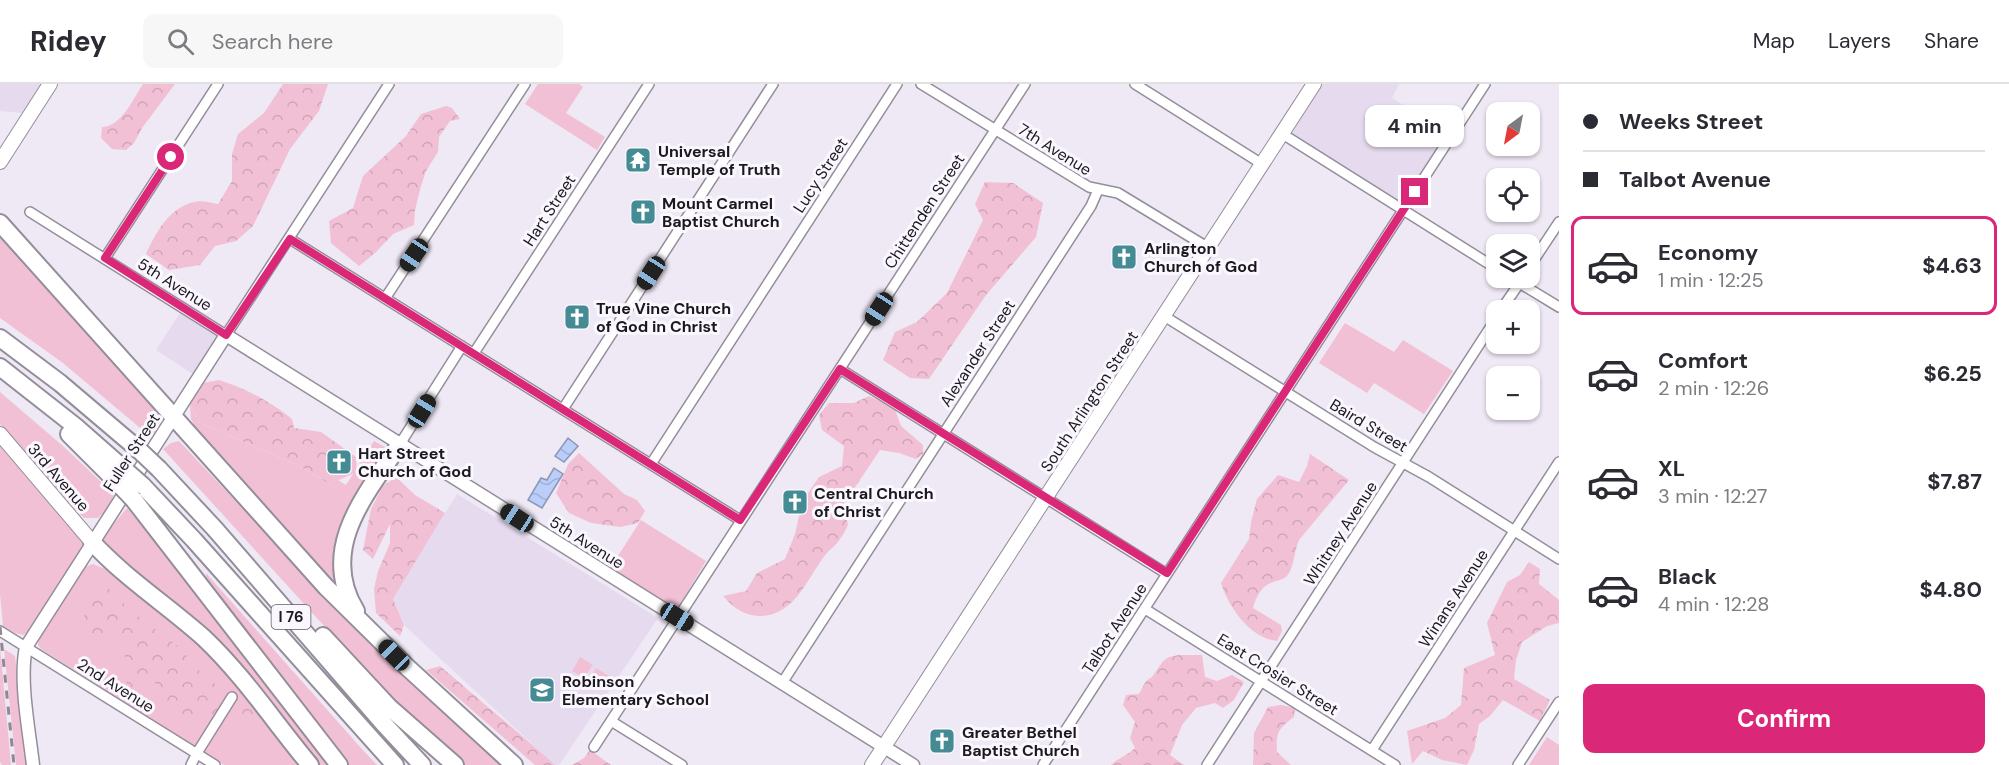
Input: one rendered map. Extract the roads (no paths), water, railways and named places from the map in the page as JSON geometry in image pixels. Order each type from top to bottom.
[{"type":"highway","points":[[0,223],[326,587],[445,704],[514,765]]},
{"type":"highway","name":"I 76","points":[[0,338],[60,383],[139,450],[159,470],[215,529],[422,765]]},
{"type":"highway","points":[[4,374],[66,432],[121,476],[138,493],[339,765]]},
{"type":"highway","points":[[368,630],[350,600],[344,577],[344,545],[353,516],[400,444]]},
{"type":"highway","name":"I 76","points":[[138,493],[194,540],[395,765]]},
{"type":"highway","points":[[215,529],[289,600],[388,707],[455,765]]},
{"type":"highway","points":[[92,542],[118,568],[205,639],[229,664],[310,765]]},
{"type":"main road","points":[[0,162],[50,84]]},
{"type":"main road","name":"South Arlington Street","points":[[872,765],[1314,84]]},
{"type":"main road","name":"3rd Avenue","points":[[0,434],[92,542]]},
{"type":"street","points":[[105,258],[218,84]]},
{"type":"street","points":[[226,335],[389,84]]},
{"type":"street","points":[[386,297],[525,84]]},
{"type":"street","name":"Hart Street","points":[[474,353],[649,84]]},
{"type":"street","points":[[563,409],[773,84]]},
{"type":"street","name":"Lucy Street","points":[[651,464],[897,84]]},
{"type":"street","name":"7th Avenue","points":[[921,84],[1089,187],[1118,193],[1207,247]]},
{"type":"street","name":"Chittenden Street","points":[[594,747],[1024,84]]},
{"type":"street","points":[[1135,84],[1262,164]]},
{"type":"street","name":"Talbot Avenue","points":[[1043,765],[1485,84]]},
{"type":"street","points":[[1281,133],[1486,262]]},
{"type":"street","name":"Alexander Street","points":[[782,683],[1091,206],[1098,190]]},
{"type":"street","name":"5th Avenue","points":[[30,212],[913,765]]},
{"type":"street","points":[[1540,251],[1559,222]]},
{"type":"street","points":[[290,239],[740,520]]},
{"type":"street","points":[[1531,288],[1559,308]]},
{"type":"street","name":"Baird Street","points":[[1164,316],[1559,559]]},
{"type":"street","name":"Whitney Avenue","points":[[1207,765],[1486,334]]},
{"type":"street","name":"Fuller Street","points":[[26,647],[226,335]]},
{"type":"street","points":[[400,444],[462,346]]},
{"type":"street","points":[[840,369],[1167,573]]},
{"type":"street","name":"Winans Avenue","points":[[1372,750],[1559,462]]},
{"type":"street","name":"East Crosier Street","points":[[1145,609],[1395,765]]},
{"type":"street","name":"2nd Avenue","points":[[0,632],[215,765]]},
{"type":"street","points":[[26,647],[25,683],[33,765]]},
{"type":"street","points":[[192,765],[196,753],[232,697]]},
{"type":"street","points":[[1518,765],[1559,702]]},
{"type":"street","points":[[610,721],[682,765]]},
{"type":"water","points":[[568,438],[578,446],[564,462],[555,456]]},
{"type":"water","points":[[554,468],[563,474],[542,508],[528,500],[541,478],[547,480]]},
{"type":"railway","points":[[0,627],[14,765]]},
{"type":"place","name":"Universal Temple of Truth","points":[[638,160]]},
{"type":"place","name":"Mount Carmel Baptist Church","points":[[643,212]]},
{"type":"place","name":"Arlington Church of God","points":[[1124,257]]},
{"type":"place","name":"True Vine Church of God in Christ","points":[[577,317]]},
{"type":"place","name":"Hart Street Church of God","points":[[339,462]]},
{"type":"place","name":"Central Church of Christ","points":[[795,502]]},
{"type":"place","name":"Robinson Elementary School","points":[[542,690]]},
{"type":"place","name":"Greater Bethel Baptist Church","points":[[942,741]]}]
